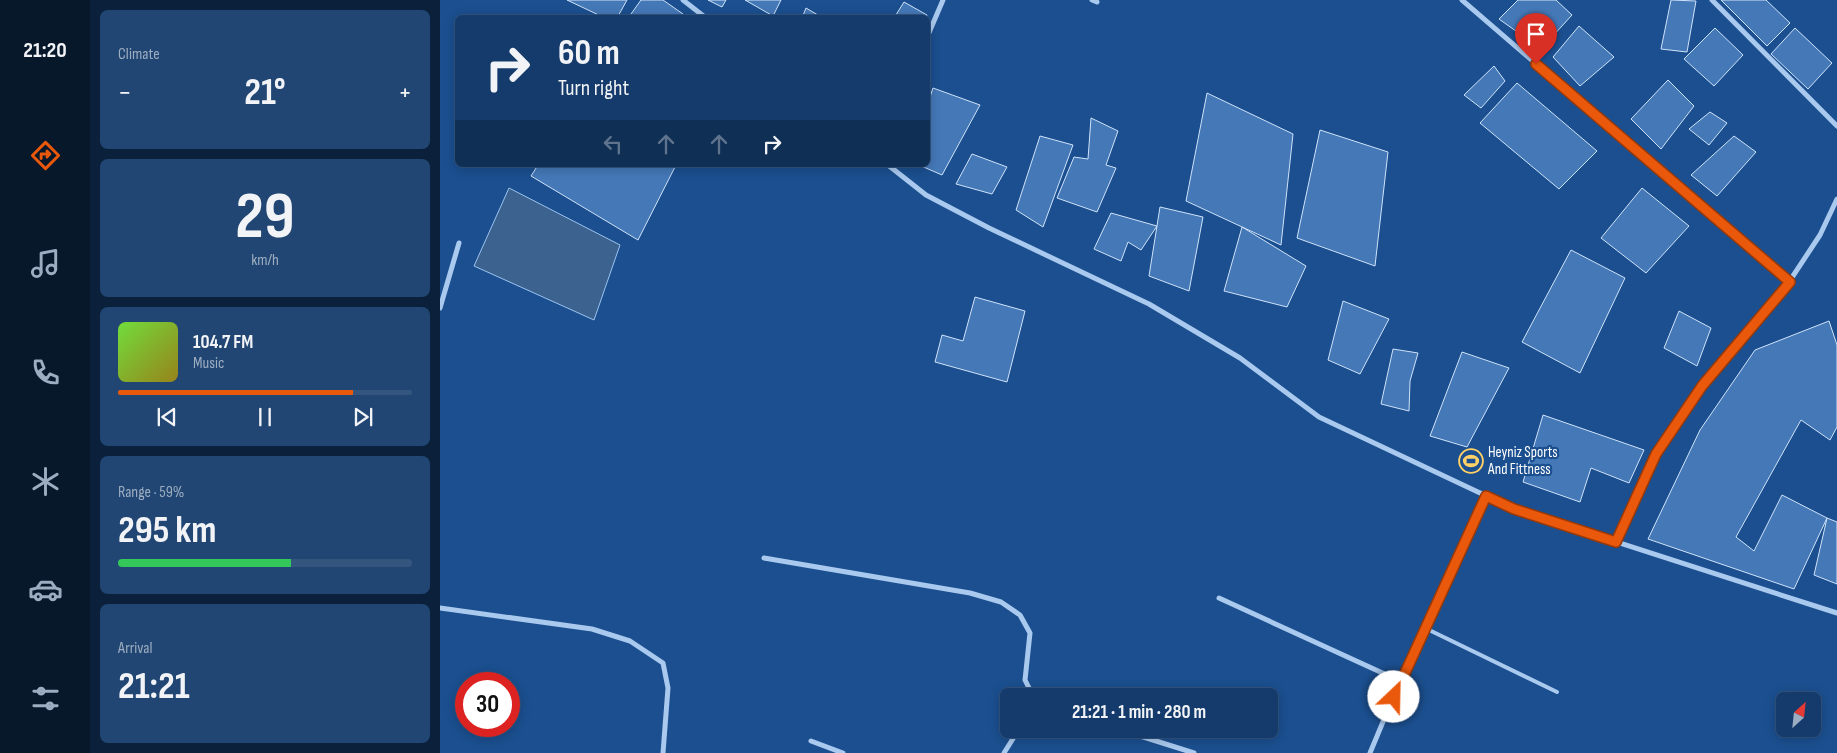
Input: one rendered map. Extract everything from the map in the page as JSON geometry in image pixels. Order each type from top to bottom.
[{"type":"street","points":[[683,0],[702,15]]},
{"type":"street","points":[[930,30],[943,0]]},
{"type":"street","points":[[1462,0],[1790,282]]},
{"type":"street","points":[[1712,0],[1837,126]]},
{"type":"street","points":[[891,167],[926,195],[989,228],[1150,304],[1240,358],[1318,417],[1514,509],[1837,613]]},
{"type":"street","points":[[1616,542],[1656,454],[1702,386],[1790,282],[1820,235],[1837,199]]},
{"type":"street","points":[[440,308],[459,243]]},
{"type":"street","points":[[1370,753],[1400,681],[1486,496]]},
{"type":"street","points":[[764,558],[970,593],[1001,602],[1020,615],[1030,633],[1025,680],[1029,688]]},
{"type":"street","points":[[1219,598],[1400,681]]},
{"type":"street","points":[[440,608],[592,629],[630,641],[663,664],[668,688],[663,753]]},
{"type":"street","points":[[1004,753],[1013,738]]},
{"type":"street","points":[[1146,738],[1194,753]]},
{"type":"street","points":[[811,741],[843,753]]},
{"type":"lane","points":[[1426,628],[1557,692]]},
{"type":"water","points":[[509,188],[620,245],[594,320],[474,266]]},
{"type":"building","points":[[567,0],[627,0],[619,15],[599,15]]},
{"type":"building","points":[[641,0],[663,0],[683,14],[632,15],[631,14]]},
{"type":"building","points":[[708,0],[726,0],[722,7]]},
{"type":"building","points":[[745,0],[781,0],[774,15]]},
{"type":"building","points":[[1518,0],[1556,0],[1572,15],[1541,49],[1499,19]]},
{"type":"building","points":[[1671,0],[1696,1],[1687,52],[1661,49]]},
{"type":"building","points":[[1721,0],[1766,0],[1790,23],[1767,46]]},
{"type":"building","points":[[904,2],[927,15],[896,15]]},
{"type":"building","points":[[806,8],[818,15],[803,15]]},
{"type":"building","points":[[1579,26],[1614,57],[1580,86],[1553,57]]},
{"type":"building","points":[[1715,28],[1743,55],[1714,86],[1684,59]]},
{"type":"building","points":[[1795,28],[1832,63],[1808,89],[1771,54]]},
{"type":"building","points":[[1494,66],[1505,81],[1481,108],[1464,95]]},
{"type":"building","points":[[1668,80],[1694,106],[1661,149],[1631,119]]},
{"type":"building","points":[[1517,83],[1597,151],[1559,189],[1480,123]]},
{"type":"building","points":[[933,88],[980,105],[942,175],[924,167],[930,167],[930,97]]},
{"type":"building","points":[[1207,93],[1293,134],[1281,245],[1186,201]]},
{"type":"building","points":[[1710,112],[1727,123],[1709,145],[1689,129]]},
{"type":"building","points":[[1091,118],[1118,131],[1106,165],[1116,168],[1097,212],[1057,198],[1074,157],[1088,159]]},
{"type":"building","points":[[1320,130],[1388,152],[1375,266],[1297,238]]},
{"type":"building","points":[[1040,136],[1073,145],[1043,227],[1016,210]]},
{"type":"building","points":[[1734,136],[1756,152],[1717,196],[1691,175]]},
{"type":"building","points":[[972,154],[1007,167],[992,194],[956,184]]},
{"type":"building","points":[[537,167],[675,167],[638,240],[531,176]]},
{"type":"building","points":[[1642,188],[1689,226],[1646,273],[1601,238]]},
{"type":"building","points":[[1160,207],[1203,217],[1189,291],[1149,276]]},
{"type":"building","points":[[1111,213],[1157,226],[1141,250],[1128,242],[1121,261],[1094,249]]},
{"type":"building","points":[[1242,227],[1306,266],[1287,307],[1224,291]]},
{"type":"building","points":[[1571,250],[1625,278],[1580,373],[1522,342]]},
{"type":"building","points":[[975,297],[1025,311],[1007,382],[935,362],[942,335],[963,341]]},
{"type":"building","points":[[1343,301],[1389,319],[1360,374],[1328,360]]},
{"type":"building","points":[[1679,311],[1711,328],[1697,366],[1664,348]]},
{"type":"building","points":[[1829,321],[1837,345],[1837,427],[1830,440],[1801,420],[1736,537],[1754,551],[1782,495],[1827,518],[1794,589],[1648,539],[1700,430],[1755,350]]},
{"type":"building","points":[[1393,349],[1418,353],[1410,381],[1409,411],[1381,404]]},
{"type":"building","points":[[1462,352],[1509,368],[1467,447],[1430,436]]},
{"type":"building","points":[[1543,415],[1644,450],[1629,483],[1591,468],[1580,502],[1523,482]]},
{"type":"building","points":[[1827,518],[1837,522],[1837,584],[1814,575]]},
{"type":"place","name":"Heyniz Sports And Fittness","points":[[1471,461]]},
{"type":"route","points":[[1394,697],[1486,496],[1514,509],[1616,542],[1656,454],[1702,386],[1790,282],[1536,64]]}]
